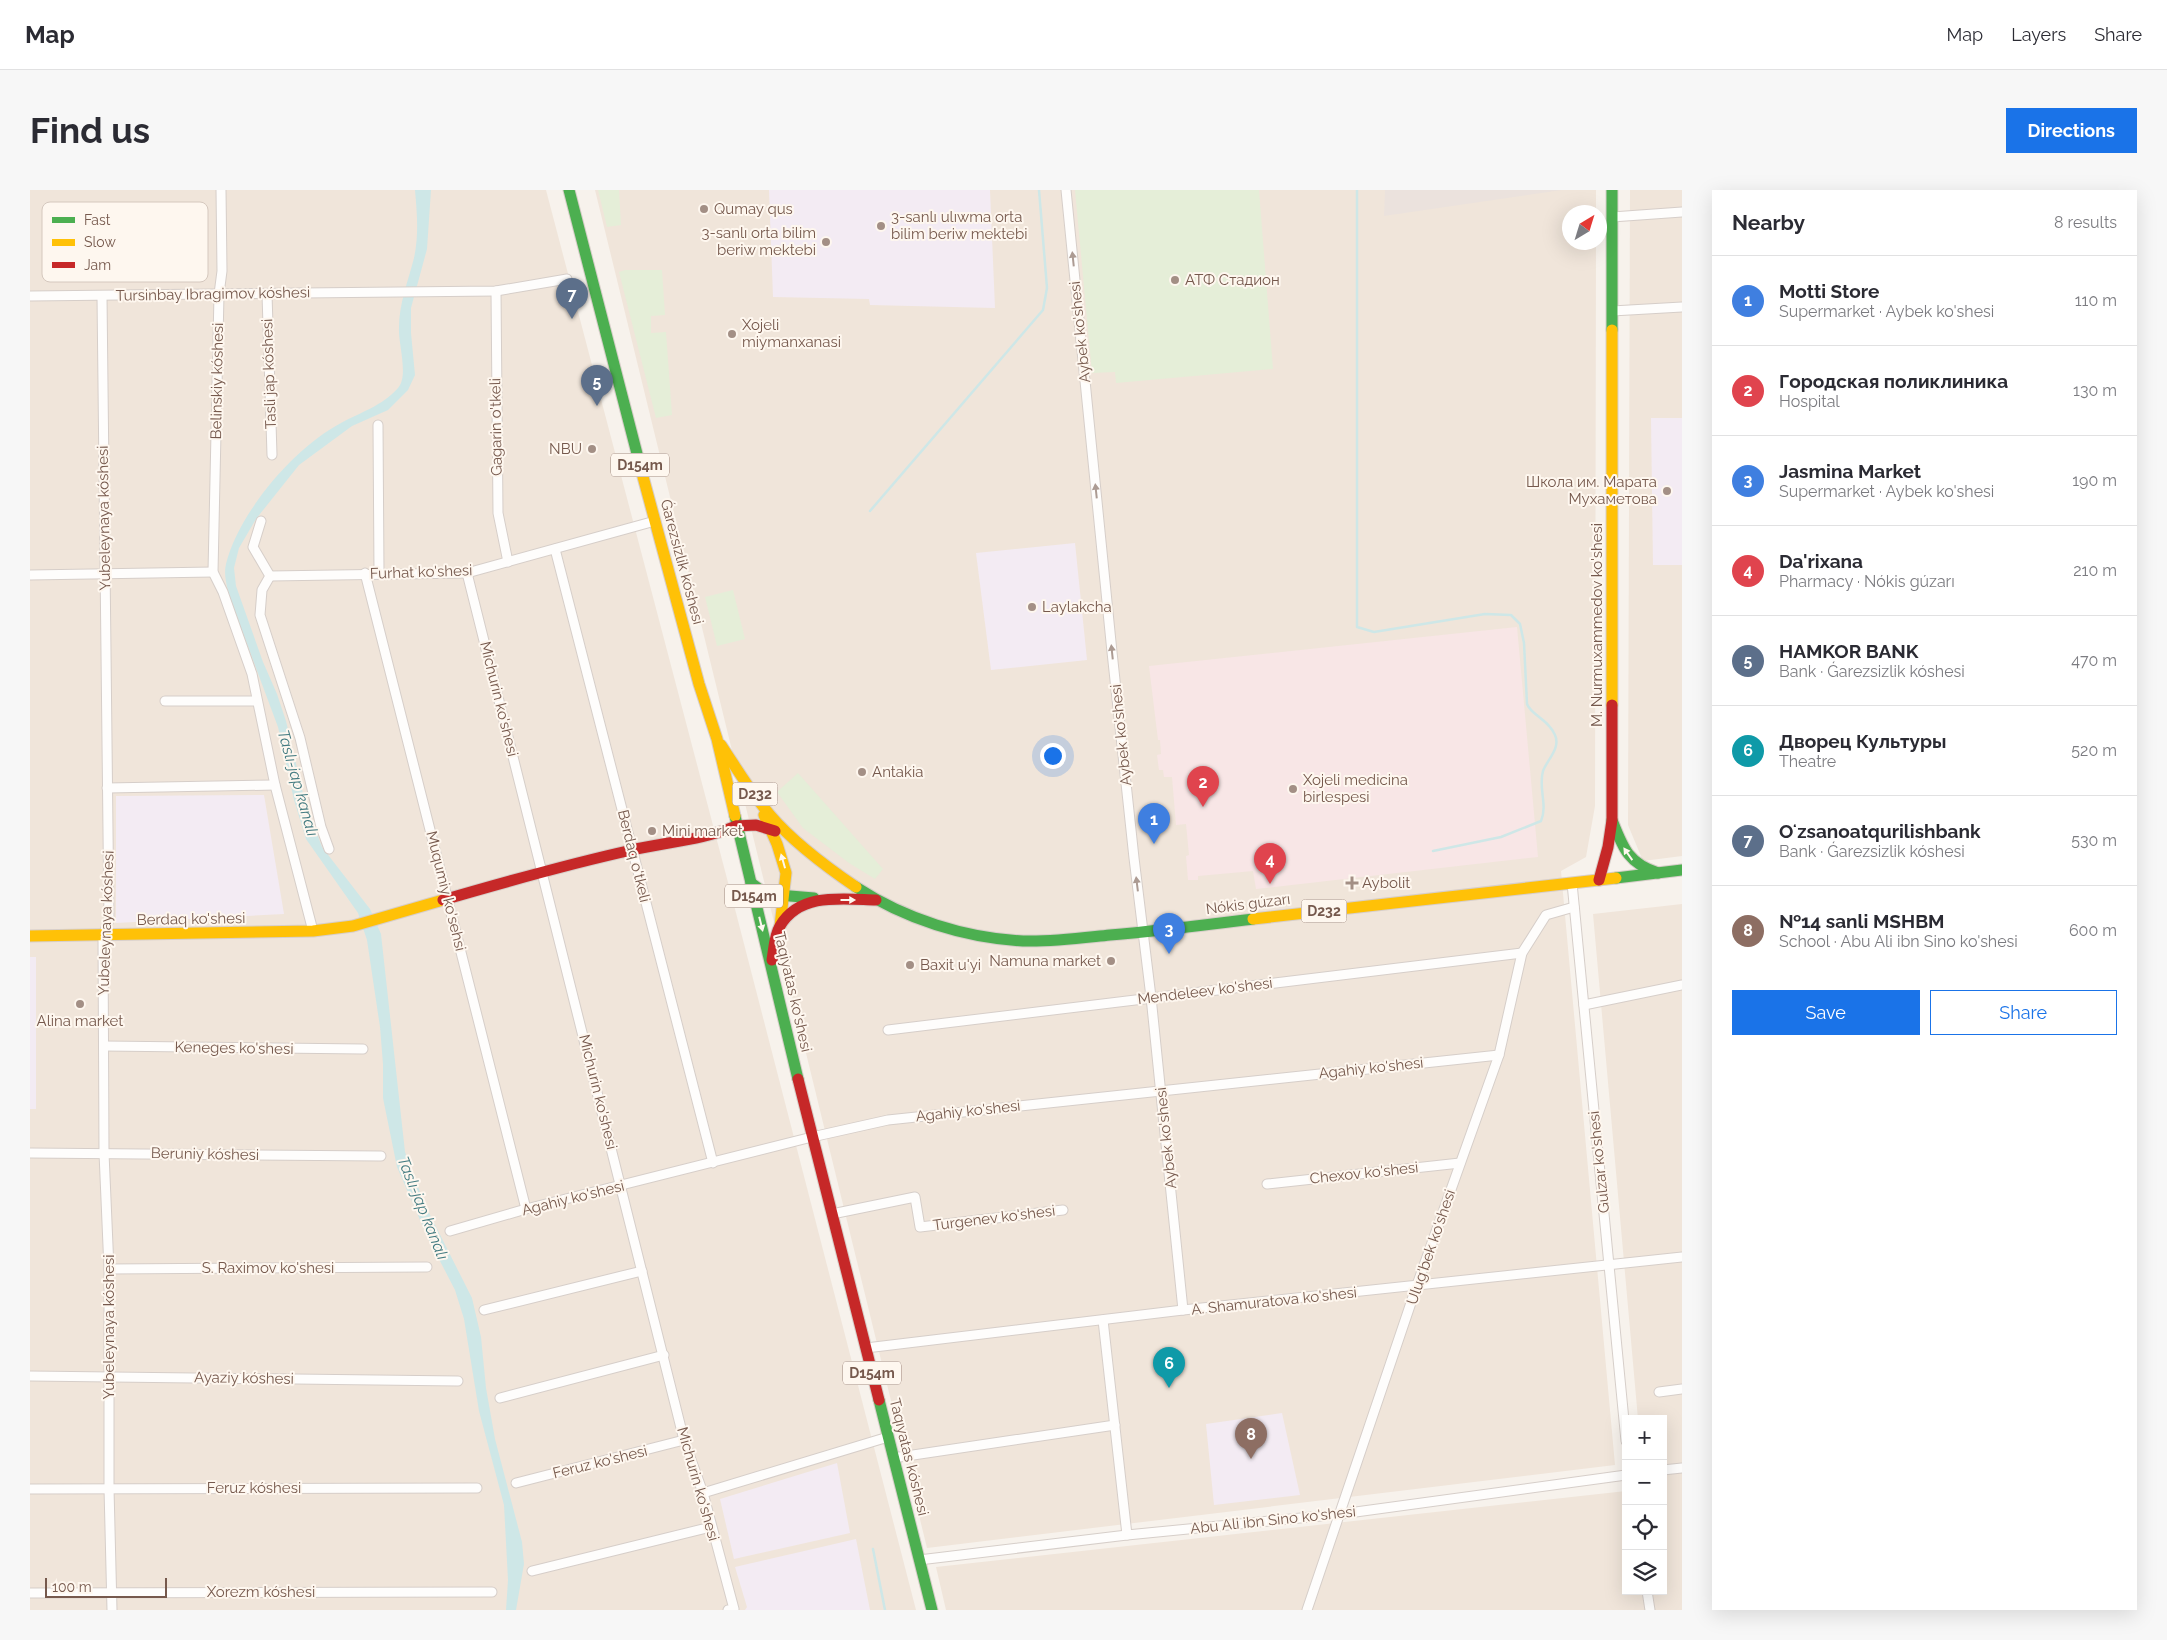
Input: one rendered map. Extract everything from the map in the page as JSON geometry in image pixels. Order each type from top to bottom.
[{"type":"main road","name":"Ǵarezsizlik kóshesi","points":[[569,190],[699,684],[717,738],[736,826]]},
{"type":"main road","name":"M. Nurmuxammedov ko'shesi","points":[[1612,190],[1612,820]]},
{"type":"main road","name":"D232","points":[[717,738],[753,792],[778,824],[807,852],[876,900]]},
{"type":"main road","points":[[753,792],[771,829],[786,873],[780,927],[771,966]]},
{"type":"main road","points":[[1612,820],[1624,850],[1635,864],[1646,870],[1659,873]]},
{"type":"main road","points":[[1598,880],[1608,847],[1612,820]]},
{"type":"main road","name":"D232","points":[[736,826],[750,823],[771,829],[800,845]]},
{"type":"main road","name":"Berdaq ko'shesi","points":[[30,936],[313,931],[353,926],[542,872],[632,850],[720,833],[736,826]]},
{"type":"main road","name":"Taqiyatas ko'shesi","points":[[736,826],[812,1137]]},
{"type":"main road","name":"Nókis gúzarı","points":[[876,900],[893,909],[966,933],[1022,941],[1072,939],[1143,932],[1682,870]]},
{"type":"main road","points":[[751,883],[766,894],[820,899],[876,900]]},
{"type":"main road","points":[[780,927],[791,912],[800,905],[820,899]]},
{"type":"main road","name":"Taqıyatas kóshesi","points":[[812,1137],[932,1610]]},
{"type":"street","name":"Belinskiy kóshesi","points":[[214,572],[219,294],[222,271],[221,190]]},
{"type":"street","name":"Aybek ko'shesi","points":[[1066,190],[1183,1310]]},
{"type":"street","points":[[1612,217],[1682,212]]},
{"type":"street","name":"Tursinbay Ibragimov kóshesi","points":[[30,296],[496,291],[567,279]]},
{"type":"street","name":"Gagarin o'tkeli","points":[[496,291],[498,513],[508,562]]},
{"type":"street","name":"Tasli jap kóshesi","points":[[267,294],[272,455]]},
{"type":"street","name":"Yubeleynaya kóshesi","points":[[102,296],[108,920],[103,936],[104,1153],[109,1269],[109,1488],[112,1610]]},
{"type":"street","points":[[1612,311],[1682,306]]},
{"type":"street","points":[[378,425],[379,573]]},
{"type":"street","name":"Furhat ko'shesi","points":[[270,576],[365,573],[467,573],[655,521]]},
{"type":"street","points":[[262,522],[253,547],[270,576],[262,590],[260,615],[300,738],[321,827],[329,849]]},
{"type":"street","name":"Berdaq o'tkeli","points":[[555,549],[713,1163]]},
{"type":"street","points":[[30,575],[214,572],[252,674],[275,785],[313,931]]},
{"type":"street","name":"Muqumiy ko'sehsi","points":[[365,573],[526,1209]]},
{"type":"street","name":"Michurin ko'shesi","points":[[467,573],[622,1186],[684,1440],[703,1493],[731,1609]]},
{"type":"street","points":[[166,701],[257,701]]},
{"type":"street","points":[[107,788],[275,785]]},
{"type":"street","name":"Gulzar ko'shesi","points":[[1572,883],[1624,1415]]},
{"type":"street","name":"Ulug'bek ko'shesi","points":[[1307,1610],[1417,1285],[1499,1055],[1522,953],[1546,915],[1574,907]]},
{"type":"street","name":"Mendeleev ko'shesi","points":[[888,1030],[1522,953]]},
{"type":"street","points":[[1584,1005],[1682,985]]},
{"type":"street","name":"Keneges ko'shesi","points":[[104,1046],[363,1050]]},
{"type":"street","name":"Agahiy ko'shesi","points":[[450,1231],[526,1209],[812,1137],[888,1120],[1499,1055]]},
{"type":"street","name":"Beruniy kóshesi","points":[[30,1153],[381,1156]]},
{"type":"street","name":"Chexov ko'shesi","points":[[1267,1184],[1460,1163]]},
{"type":"street","name":"Turgenev ko'shesi","points":[[832,1214],[915,1197],[920,1227],[1063,1210]]},
{"type":"street","name":"A. Shamuratova ko'shesi","points":[[866,1348],[1183,1310],[1682,1257]]},
{"type":"street","name":"S. Raximov ko'shesi","points":[[109,1269],[427,1267]]},
{"type":"street","points":[[484,1310],[642,1271]]},
{"type":"street","points":[[1103,1320],[1127,1535]]},
{"type":"street","points":[[500,1398],[664,1355]]},
{"type":"street","name":"Ayaziy kóshesi","points":[[30,1376],[458,1380]]},
{"type":"street","points":[[1658,1392],[1682,1389]]},
{"type":"street","points":[[893,1458],[1115,1425]]},
{"type":"street","points":[[703,1493],[888,1437]]},
{"type":"street","name":"Feruz ko'shesi","points":[[516,1483],[684,1440]]},
{"type":"street","points":[[1667,1470],[1682,1468]]},
{"type":"street","name":"Abu Ali ibn Sino ko'shesi","points":[[919,1560],[1127,1535],[1341,1514],[1622,1476]]},
{"type":"street","name":"Feruz kóshesi","points":[[30,1488],[477,1488]]},
{"type":"street","points":[[532,1571],[711,1527]]},
{"type":"street","name":"Xorezm kóshesi","points":[[30,1593],[492,1592]]},
{"type":"street","points":[[1648,1595],[1650,1610]]},
{"type":"shaded area","points":[[30,190],[546,190],[735,909],[916,1610],[30,1610]]},
{"type":"shaded area","points":[[595,190],[1596,190],[1596,205],[1562,205],[1562,250],[1596,250],[1595,806],[1586,857],[1561,871],[1615,1465],[927,1548]]},
{"type":"shaded area","name":"3-sanlı ulıwma orta bilim beriw mektebi","points":[[769,190],[990,190],[995,308],[870,305],[869,299],[773,297]]},
{"type":"shaded area","points":[[1385,190],[1562,190],[1384,216]]},
{"type":"shaded area","points":[[1630,190],[1682,190],[1682,856],[1643,861],[1628,825]]},
{"type":"shaded area","name":"Школа им. Марата Мухаметова","points":[[1651,418],[1682,418],[1682,565],[1653,565]]},
{"type":"shaded area","name":"Laylakcha","points":[[1075,543],[1087,660],[991,670],[976,553]]},
{"type":"shaded area","points":[[1517,627],[1538,857],[1256,889],[1253,871],[1198,876],[1198,880],[1188,880],[1186,856],[1189,855],[1186,824],[1176,825],[1172,777],[1164,777],[1163,770],[1159,770],[1157,755],[1161,754],[1160,740],[1158,740],[1149,666]]},
{"type":"shaded area","points":[[264,795],[284,914],[116,923],[116,796]]},
{"type":"shaded area","points":[[1682,904],[1682,1610],[946,1610],[936,1567],[1622,1491],[1622,1595],[1667,1595],[1667,1415],[1638,1415],[1593,914]]},
{"type":"shaded area","points":[[30,957],[36,957],[36,1109],[30,1109]]},
{"type":"shaded area","points":[[1282,1413],[1300,1495],[1214,1505],[1206,1424]]},
{"type":"shaded area","points":[[837,1463],[850,1533],[734,1559],[720,1499]]},
{"type":"shaded area","points":[[856,1539],[870,1610],[745,1610],[747,1607],[735,1567]]},
{"type":"green space","points":[[598,190],[619,190],[621,225],[607,227]]},
{"type":"green space","name":"АТФ Стадион","points":[[1075,190],[1259,190],[1273,369],[1116,383],[1115,372],[1092,373]]},
{"type":"green space","points":[[625,270],[662,270],[665,315],[651,316],[651,333],[666,332],[672,415],[656,418],[619,272]]},
{"type":"green space","points":[[733,590],[745,639],[717,646],[705,597]]},
{"type":"green space","points":[[798,773],[883,869],[875,879],[849,863],[803,828],[777,792]]},
{"type":"water","name":"Taslı-jap kanalı","points":[[415,190],[431,190],[427,249],[411,308],[415,375],[408,390],[388,410],[352,426],[299,465],[256,519],[239,548],[234,568],[236,586],[286,721],[305,802],[322,847],[370,909],[381,934],[405,1152],[424,1203],[472,1298],[481,1337],[486,1388],[495,1439],[522,1542],[524,1564],[516,1610],[506,1610],[508,1580],[504,1505],[479,1411],[464,1319],[455,1290],[427,1236],[397,1167],[383,1098],[380,1027],[367,940],[358,913],[306,839],[294,800],[278,727],[231,601],[225,573],[233,544],[243,524],[256,503],[287,465],[323,434],[385,400],[401,383],[403,368],[399,319],[417,241]]},
{"type":"waterway","points":[[870,511],[1043,310],[1047,288],[1039,190]]},
{"type":"waterway","points":[[1357,190],[1357,627],[1374,632],[1485,614],[1511,615],[1520,624],[1524,643],[1527,704],[1532,711],[1549,725],[1556,740],[1553,754],[1543,771],[1544,809],[1541,821],[1501,837],[1433,851]]},
{"type":"waterway","points":[[873,1549],[885,1610]]},
{"type":"traffic: fast","points":[[569,190],[642,473]]},
{"type":"traffic: fast","points":[[1612,190],[1612,330]]},
{"type":"traffic: fast","points":[[735,816],[798,1079]]},
{"type":"traffic: fast","points":[[1612,820],[1623,846],[1633,859],[1658,873]]},
{"type":"traffic: fast","points":[[1616,878],[1682,870]]},
{"type":"traffic: fast","points":[[751,883],[766,894],[814,898]]},
{"type":"traffic: fast","points":[[856,887],[895,909],[936,925],[979,936],[1023,941],[1045,941],[1164,930],[1253,919]]},
{"type":"traffic: fast","points":[[879,1400],[932,1610]]},
{"type":"traffic: slow","points":[[1612,330],[1612,705]]},
{"type":"traffic: slow","points":[[642,473],[699,684],[717,739],[735,816]]},
{"type":"traffic: slow","points":[[721,745],[744,781],[779,825],[810,854],[856,887]]},
{"type":"traffic: slow","points":[[764,815],[777,844],[786,873],[780,926]]},
{"type":"traffic: slow","points":[[1253,919],[1616,878]]},
{"type":"traffic: slow","points":[[30,936],[313,931],[353,926],[443,900]]},
{"type":"traffic: jam","points":[[1599,880],[1608,847],[1612,820],[1612,705]]},
{"type":"traffic: jam","points":[[736,826],[756,825],[775,831]]},
{"type":"traffic: jam","points":[[443,900],[584,861],[645,847],[698,838],[736,826]]},
{"type":"traffic: jam","points":[[772,960],[775,938],[780,926],[799,907],[823,900],[876,900]]},
{"type":"traffic: jam","points":[[798,1079],[879,1400]]},
{"type":"place","name":"Qumay qus","points":[[704,209]]},
{"type":"place","name":"3-sanlı ulıwma orta bilim beriw mektebi","points":[[881,226]]},
{"type":"place","name":"3-sanlı orta bilim beriw mektebi","points":[[826,242]]},
{"type":"place","name":"АТФ Стадион","points":[[1175,280]]},
{"type":"place","name":"Oʻzsanoatqurilishbank","points":[[572,319]]},
{"type":"place","name":"Xojeli miymanxanasi","points":[[732,334]]},
{"type":"place","name":"HAMKOR BANK","points":[[597,406]]},
{"type":"place","name":"NBU","points":[[592,449]]},
{"type":"place","name":"Школа им. Марата Мухаметова","points":[[1667,491]]},
{"type":"place","name":"Laylakcha","points":[[1032,607]]},
{"type":"place","name":"Antakia","points":[[862,772]]},
{"type":"place","name":"Xojeli medicina birlespesi","points":[[1293,789]]},
{"type":"place","name":"Городская поликлиника","points":[[1203,807]]},
{"type":"place","name":"Mini market","points":[[652,831]]},
{"type":"place","name":"Motti Store","points":[[1154,844]]},
{"type":"place","name":"Aybolit","points":[[1352,883]]},
{"type":"place","name":"Da'rixana","points":[[1270,884]]},
{"type":"place","name":"Jasmina Market","points":[[1169,954]]},
{"type":"place","name":"Namuna market","points":[[1111,961]]},
{"type":"place","name":"Baxit u'yi","points":[[910,965]]},
{"type":"place","name":"Alina market","points":[[80,1004]]},
{"type":"place","name":"Дворец Культуры","points":[[1169,1388]]},
{"type":"place","name":"№14 sanli MSHBM","points":[[1251,1459]]}]
